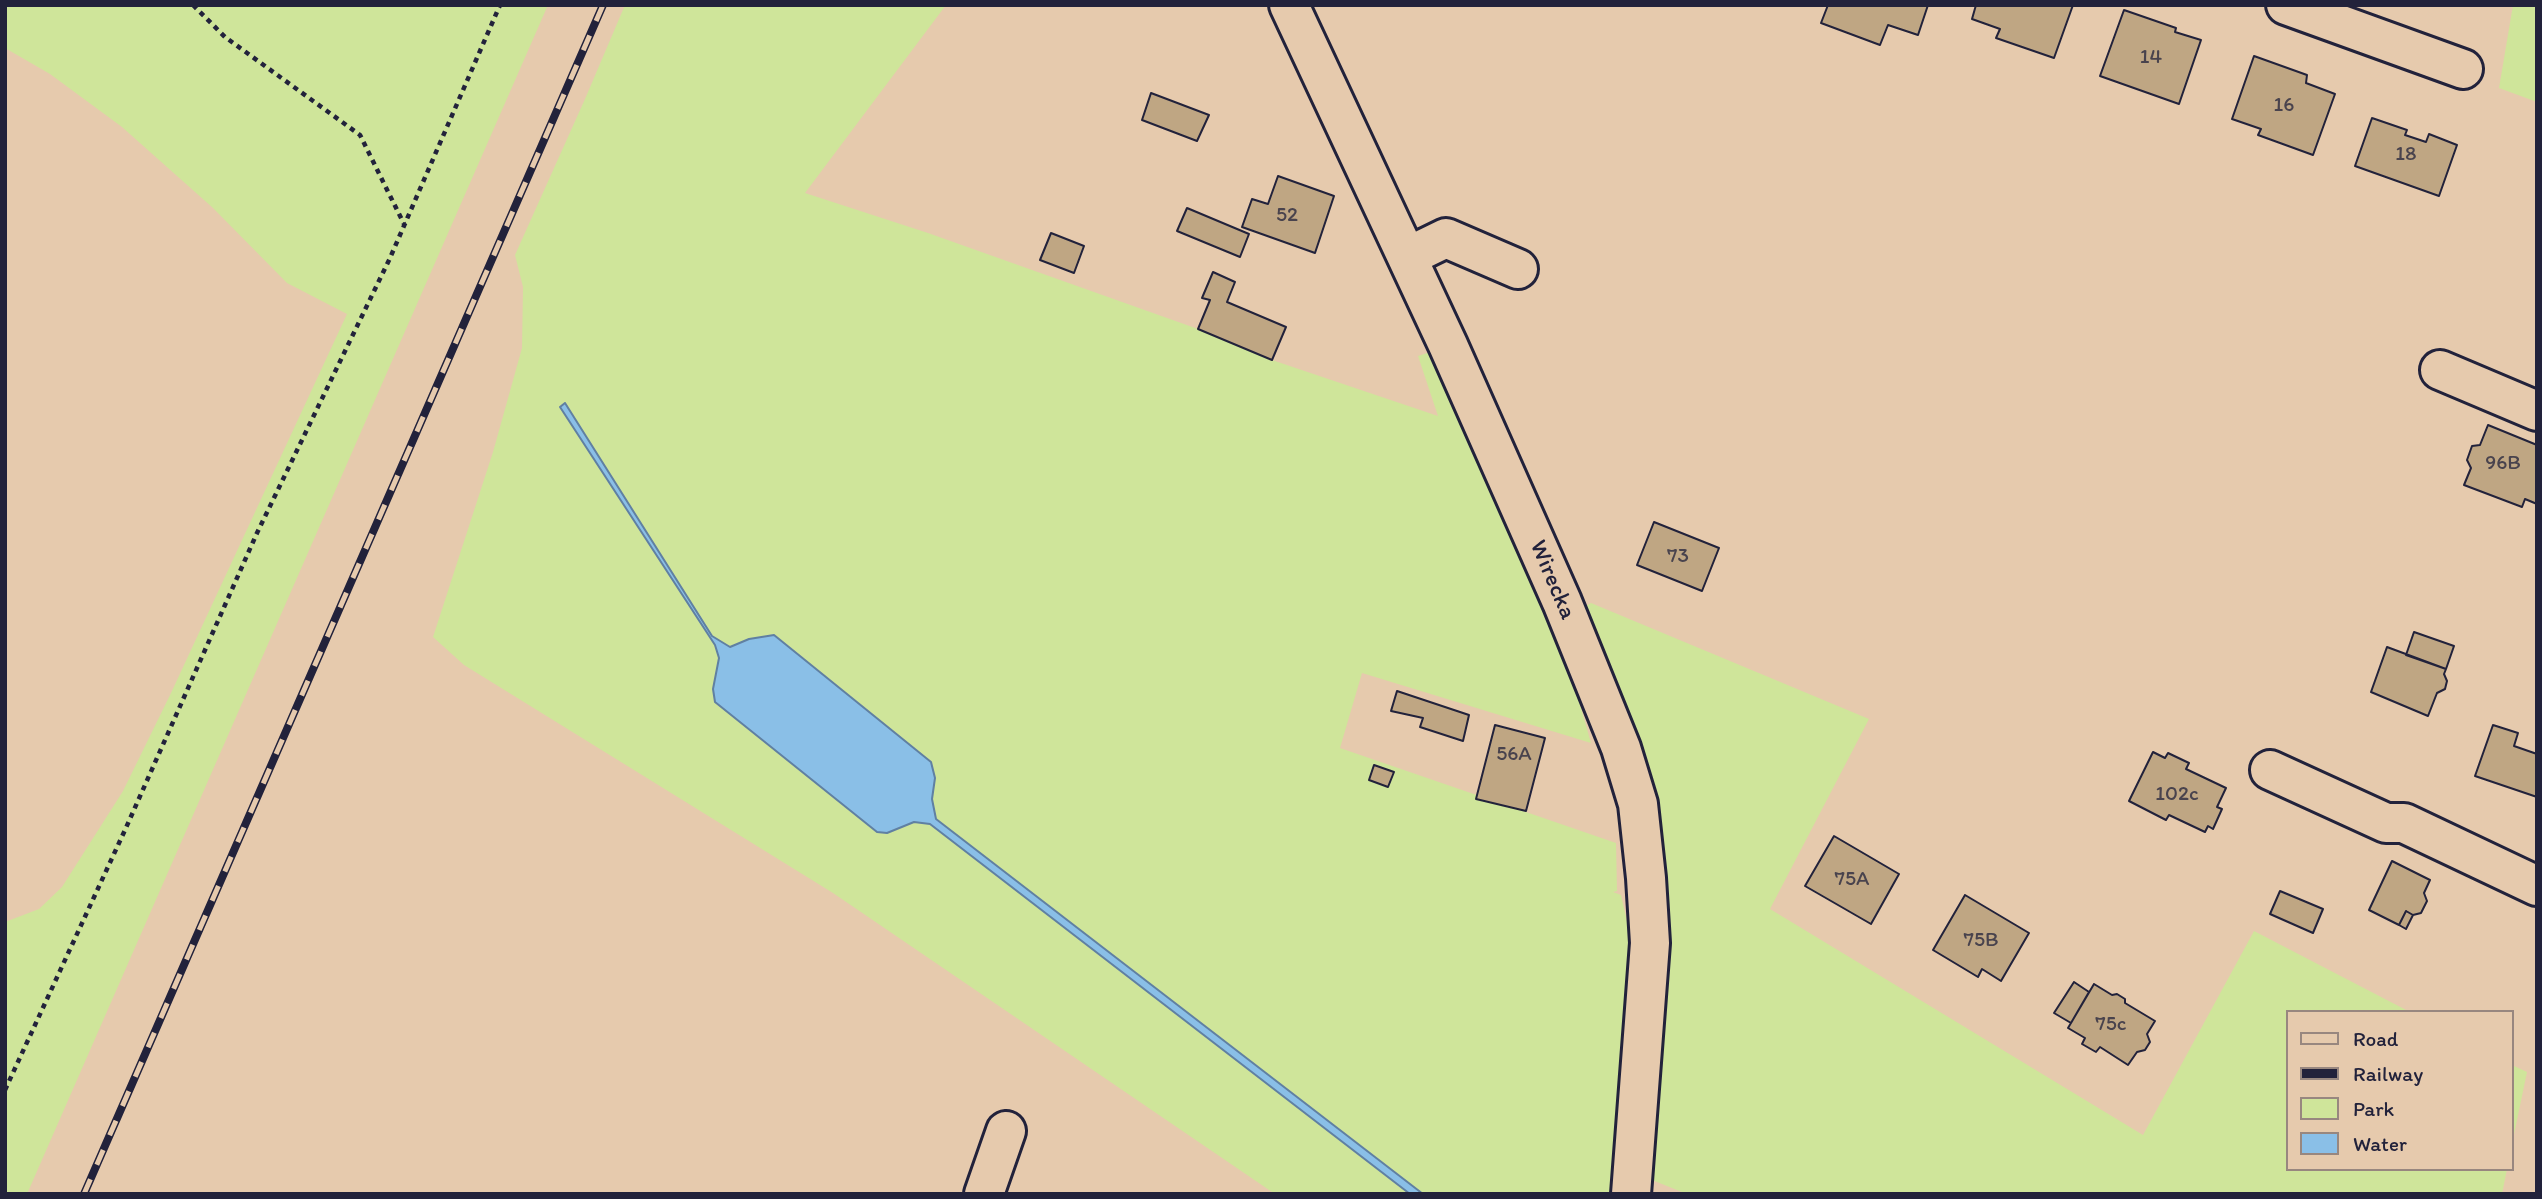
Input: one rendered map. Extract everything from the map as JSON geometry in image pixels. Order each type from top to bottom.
[{"type":"street","name":"Wirecka","points":[[1289,5],[1448,345],[1562,602],[1621,748],[1639,804],[1650,943],[1631,1194]]},
{"type":"street","points":[[2286,5],[2463,69]]},
{"type":"street","points":[[1407,257],[1446,239],[1518,269]]},
{"type":"street","points":[[2440,369],[2537,411]]},
{"type":"street","points":[[2270,770],[2386,823],[2404,823],[2537,887]]},
{"type":"street","points":[[984,1194],[1006,1131]]},
{"type":"path","points":[[193,5],[225,37],[360,135],[405,225]]},
{"type":"path","points":[[5,1090],[125,830],[257,533],[405,225],[500,5]]},
{"type":"green space","points":[[5,5],[548,5],[27,1194],[5,1194],[5,922],[39,909],[62,887],[123,791],[347,314],[287,283],[213,208],[122,127],[50,74],[5,48]]},
{"type":"green space","points":[[625,5],[946,5],[805,193],[928,233],[1198,329],[1272,360],[1438,416],[1418,356],[1436,350],[1573,680],[1591,743],[1362,673],[1340,748],[1616,843],[1617,891],[1613,892],[1621,895],[1632,943],[1615,1194],[1275,1194],[833,893],[464,665],[433,637],[493,452],[522,348],[523,287],[515,255]]},
{"type":"green space","points":[[2513,5],[2537,5],[2537,102],[2499,88]]},
{"type":"green space","points":[[1591,603],[1869,719],[1770,909],[2143,1135],[2254,931],[2406,1010],[2286,1010],[2286,1171],[2507,1171],[2502,1194],[1687,1194],[1647,1178],[1666,931],[1581,609]]},
{"type":"green space","points":[[2514,1066],[2527,1072],[2514,1134]]},
{"type":"water","points":[[565,403],[712,636],[730,647],[749,639],[774,635],[931,762],[935,778],[932,799],[936,819],[1423,1194],[1410,1194],[930,824],[914,822],[887,833],[877,832],[715,702],[713,689],[719,658],[715,645],[560,407]]},
{"type":"building","points":[[1828,5],[1928,5],[1918,35],[1888,25],[1880,45],[1821,23]]},
{"type":"building","points":[[1976,5],[2073,5],[2054,58],[1996,38],[2000,29],[1972,19]]},
{"type":"building","points":[[2124,10],[2176,28],[2175,32],[2201,40],[2179,104],[2100,76]]},
{"type":"building","points":[[2254,56],[2307,75],[2306,83],[2335,94],[2313,155],[2258,135],[2261,129],[2232,119]]},
{"type":"building","points":[[1151,93],[1209,115],[1197,141],[1142,120]]},
{"type":"building","points":[[2372,118],[2407,130],[2405,135],[2426,142],[2429,134],[2457,145],[2439,196],[2355,166]]},
{"type":"building","points":[[1278,176],[1334,196],[1315,253],[1242,227],[1252,199],[1268,204]]},
{"type":"building","points":[[1187,208],[1249,234],[1240,257],[1177,231]]},
{"type":"building","points":[[1051,233],[1084,246],[1074,273],[1040,260]]},
{"type":"building","points":[[1213,272],[1235,282],[1227,302],[1286,327],[1272,360],[1198,329],[1210,300],[1202,298]]},
{"type":"building","points":[[2488,425],[2537,445],[2537,504],[2525,499],[2522,507],[2464,485],[2471,468],[2467,460],[2472,446],[2480,445]]},
{"type":"building","points":[[1654,522],[1719,548],[1702,591],[1637,565]]},
{"type":"building","points":[[2414,632],[2454,646],[2446,669],[2406,655]]},
{"type":"building","points":[[2387,647],[2446,669],[2445,689],[2437,693],[2428,716],[2371,692]]},
{"type":"building","points":[[1397,691],[1469,715],[1463,741],[1420,727],[1423,718],[1391,711]]},
{"type":"building","points":[[1495,725],[1545,738],[1526,811],[1476,799]]},
{"type":"building","points":[[2493,725],[2518,733],[2514,746],[2537,754],[2537,797],[2475,776]]},
{"type":"building","points":[[2153,752],[2165,758],[2168,753],[2189,763],[2186,769],[2226,788],[2217,807],[2222,809],[2213,829],[2208,826],[2205,832],[2169,815],[2166,820],[2129,801]]},
{"type":"building","points":[[1374,765],[1394,772],[1388,787],[1369,780]]},
{"type":"building","points":[[1834,836],[1899,874],[1871,924],[1805,886]]},
{"type":"building","points":[[2392,861],[2430,880],[2424,893],[2427,901],[2421,913],[2413,915],[2406,911],[2399,925],[2369,910]]},
{"type":"building","points":[[2280,891],[2323,909],[2313,933],[2270,914]]},
{"type":"building","points":[[1965,895],[2029,933],[2001,981],[1982,969],[1978,977],[1933,950]]},
{"type":"building","points":[[2406,911],[2413,915],[2406,929],[2399,925]]},
{"type":"building","points":[[2074,982],[2089,992],[2071,1023],[2054,1013]]},
{"type":"building","points":[[2094,984],[2112,995],[2117,994],[2125,999],[2125,1003],[2155,1021],[2147,1034],[2150,1042],[2145,1050],[2137,1052],[2128,1065],[2100,1047],[2096,1052],[2082,1044],[2085,1038],[2068,1028]]},
{"type":"railway","points":[[84,1194],[603,5]]}]
